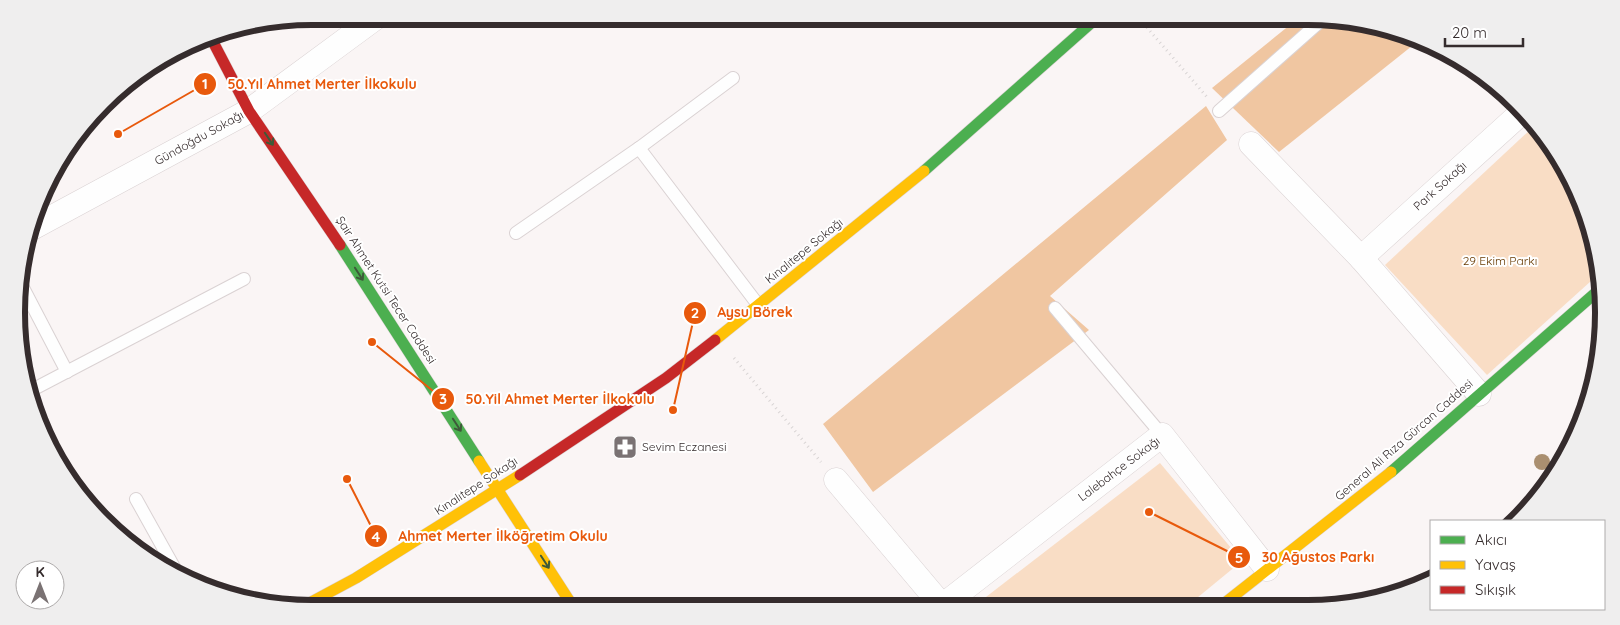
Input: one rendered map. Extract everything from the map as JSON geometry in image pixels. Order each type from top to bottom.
[{"type":"main road","name":"Kınalıtepe Sokağı","points":[[315,600],[356,578],[498,489],[666,378],[716,337],[759,306],[930,166],[1089,25]]},
{"type":"main road","name":"Şair Ahmet Kutsi Tecer Caddesi","points":[[213,43],[249,110],[324,220],[569,600]]},
{"type":"main road","name":"General Ali Rıza Gürcan Caddesi","points":[[1227,600],[1369,491],[1594,294]]},
{"type":"street","name":"Gündoğdu Sokağı","points":[[38,226],[249,110],[366,25]]},
{"type":"street","name":"Park Sokağı","points":[[1360,258],[1518,116]]},
{"type":"street","points":[[1251,144],[1360,258],[1478,394]]},
{"type":"street","name":"Lalebahçe Sokağı","points":[[952,600],[1162,435],[1266,569]]},
{"type":"street","name":"Lalebahçe Sokağı","points":[[836,480],[937,600]]},
{"type":"lane","points":[[1219,110],[1316,25]]},
{"type":"lane","points":[[516,233],[639,148],[733,78]]},
{"type":"lane","points":[[639,148],[759,306]]},
{"type":"lane","points":[[35,388],[244,279]]},
{"type":"lane","points":[[26,293],[67,372]]},
{"type":"lane","points":[[1055,308],[1162,435]]},
{"type":"lane","points":[[136,500],[172,563]]},
{"type":"path","points":[[1145,25],[1219,110]]},
{"type":"path","points":[[716,337],[836,480]]},
{"type":"green space","name":"29 Ekim Parkı","points":[[1530,130],[1547,153],[1573,202],[1585,238],[1593,279],[1487,375],[1385,265]]},
{"type":"green space","points":[[1160,463],[1242,561],[1195,600],[982,600]]},
{"type":"shaded area","points":[[1290,25],[1345,27],[1382,35],[1413,45],[1279,152],[1212,88]]},
{"type":"shaded area","points":[[1206,106],[1227,140],[1050,296],[1089,330],[873,492],[823,424]]},
{"type":"traffic: fast","points":[[924,171],[1089,25]]},
{"type":"traffic: fast","points":[[340,245],[479,461]]},
{"type":"traffic: fast","points":[[1391,472],[1594,294]]},
{"type":"traffic: slow","points":[[715,340],[924,171]]},
{"type":"traffic: slow","points":[[479,461],[569,600]]},
{"type":"traffic: slow","points":[[1229,600],[1391,472]]},
{"type":"traffic: slow","points":[[315,600],[356,578],[520,475]]},
{"type":"traffic: jam","points":[[213,43],[249,111],[340,245]]},
{"type":"traffic: jam","points":[[520,475],[666,378],[715,340]]},
{"type":"place","name":"50.Yıl Ahmet Merter İlkokulu","points":[[118,134]]},
{"type":"place","name":"50.Yil Ahmet Merter İlkokulu","points":[[372,342]]},
{"type":"place","name":"Aysu Börek","points":[[673,410]]},
{"type":"place","name":"Sevim Eczanesi","points":[[625,447]]},
{"type":"place","name":"Ahmet Merter İlköğretim Okulu","points":[[347,479]]},
{"type":"place","name":"30 Ağustos Parkı","points":[[1149,512]]}]
